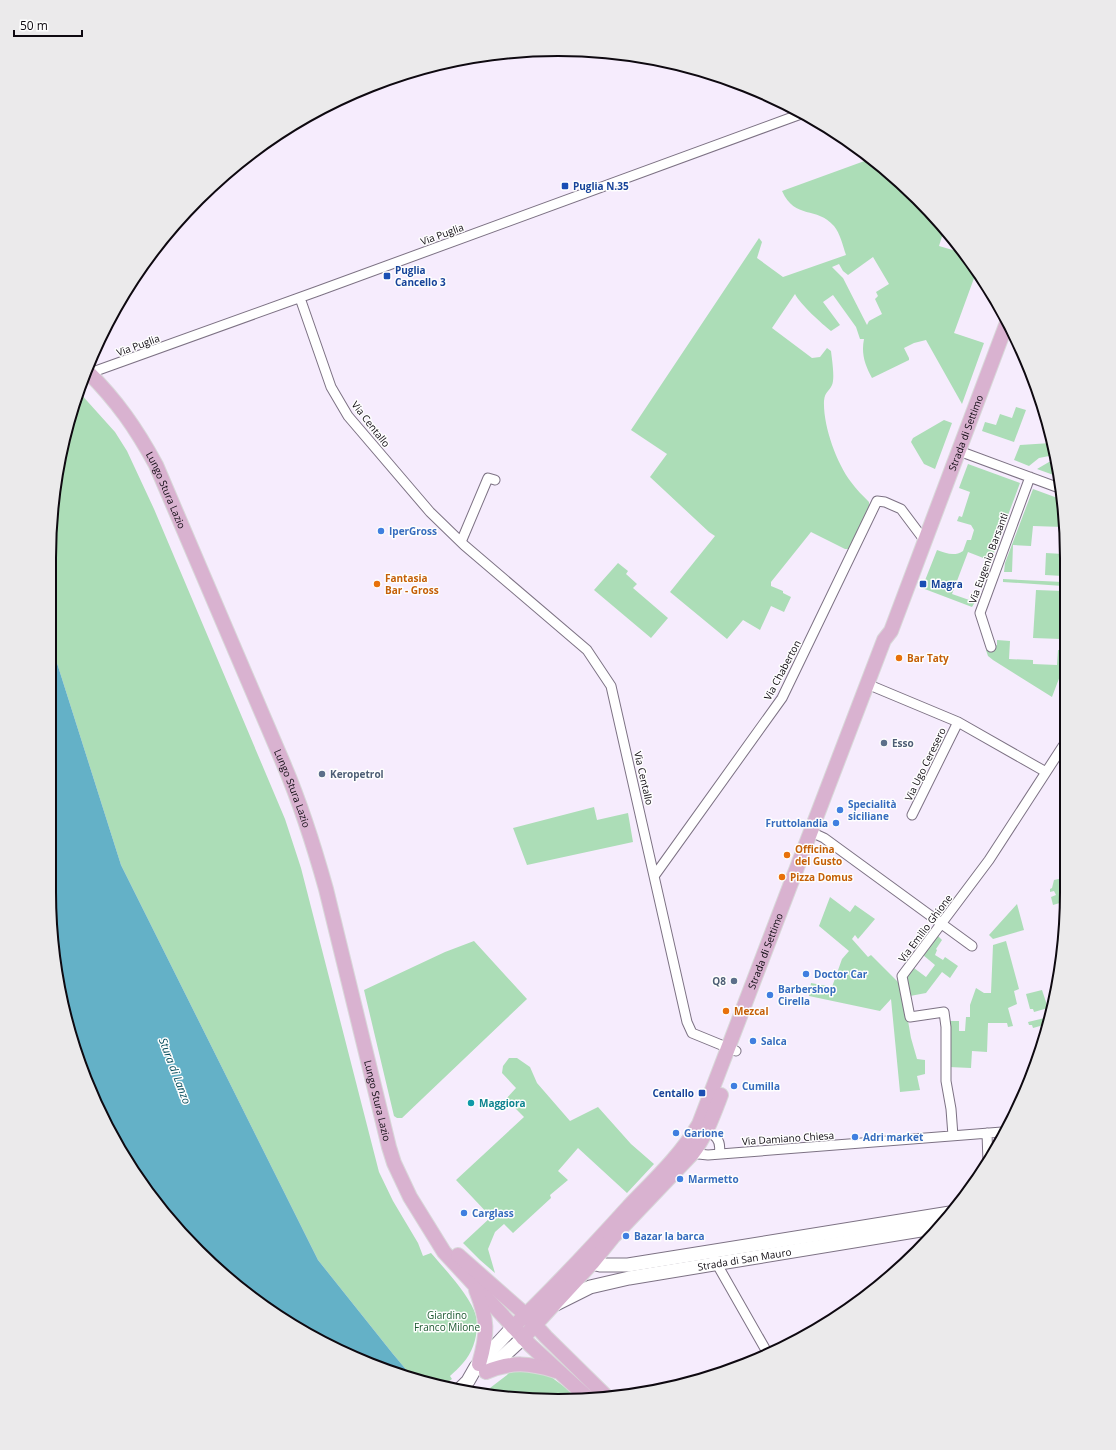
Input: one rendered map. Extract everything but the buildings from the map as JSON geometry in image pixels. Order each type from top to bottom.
[{"type":"main road","name":"Strada di Settimo","points":[[585,1262],[607,1244],[686,1153],[691,1138],[701,1131],[706,1107],[732,1049],[871,686],[884,640],[891,631],[1004,329]]},
{"type":"main road","name":"Lungo Stura Lazio","points":[[91,374],[116,401],[141,437],[156,465],[301,805],[316,854],[389,1147],[394,1163],[410,1197],[444,1252],[523,1338],[583,1393]]},
{"type":"main road","name":"Strada di Settimo","points":[[585,1262],[686,1153]]},
{"type":"main road","name":"Strada di San Mauro","points":[[555,1304],[590,1287],[714,1258],[942,1214]]},
{"type":"main road","name":"Strada di San Mauro","points":[[585,1262],[620,1266],[714,1258],[930,1228]]},
{"type":"main road","name":"Lungo Stura Lazio","points":[[432,1232],[449,1245],[462,1259],[526,1315],[546,1337],[602,1392]]},
{"type":"main road","points":[[607,1244],[610,1258],[620,1266]]},
{"type":"main road","points":[[466,1384],[483,1368],[523,1338],[536,1325],[555,1304],[585,1262]]},
{"type":"main road","points":[[483,1368],[513,1327],[585,1262]]},
{"type":"main road","points":[[474,1284],[485,1316],[486,1328],[483,1349],[483,1368]]},
{"type":"main road","points":[[483,1368],[521,1363],[531,1364],[561,1373]]},
{"type":"street","name":"Via Puglia","points":[[92,371],[300,298],[796,116]]},
{"type":"street","name":"Via Centallo","points":[[300,298],[331,387],[348,416],[424,505],[461,542],[587,650],[611,686],[688,1022],[692,1033],[732,1049]]},
{"type":"street","points":[[959,451],[1055,486]]},
{"type":"street","name":"Via Eugenio Barsanti","points":[[992,647],[980,613],[1030,477]]},
{"type":"street","points":[[461,542],[488,478],[495,480]]},
{"type":"street","name":"Via Chaberton","points":[[655,875],[782,698],[877,502],[885,502],[901,509],[925,541]]},
{"type":"street","name":"Via Ugo Ceresero","points":[[871,686],[958,722],[1046,772]]},
{"type":"street","name":"Via Ugo Ceresero","points":[[912,815],[958,722]]},
{"type":"street","name":"Via Emilio Ghione","points":[[953,1136],[951,1109],[946,1081],[946,1027],[944,1012],[910,1017],[902,976],[942,925],[989,860],[1060,751]]},
{"type":"street","points":[[814,834],[824,838],[972,946]]},
{"type":"street","points":[[701,1131],[714,1135],[720,1143],[719,1154]]},
{"type":"street","name":"Via Damiano Chiesa","points":[[686,1153],[708,1155],[999,1132]]},
{"type":"street","points":[[987,1133],[988,1151]]},
{"type":"street","points":[[714,1258],[765,1349]]},
{"type":"green space","points":[[865,161],[913,203],[942,236],[939,246],[955,251],[974,278],[954,333],[984,343],[962,404],[926,340],[914,343],[904,348],[909,360],[872,378],[864,359],[864,339],[860,339],[856,327],[833,295],[823,302],[840,325],[831,331],[806,308],[795,294],[772,328],[812,358],[820,357],[827,348],[831,351],[833,382],[825,395],[824,401],[824,411],[828,432],[845,474],[869,502],[869,509],[849,549],[845,549],[811,532],[771,582],[771,586],[783,591],[783,593],[791,597],[784,612],[771,606],[760,630],[743,620],[727,639],[670,592],[715,536],[650,477],[667,454],[631,430],[759,238],[762,242],[757,258],[783,277],[846,255],[840,236],[834,226],[821,216],[800,210],[787,200],[782,191]],"holes":[[[873,257],[889,284],[876,292],[878,296],[875,299],[882,314],[869,321],[867,325],[843,278],[832,267],[839,264],[843,271],[848,275]]]},
{"type":"green space","name":"Giardino Franco Milone","points":[[83,397],[115,432],[127,451],[154,509],[285,819],[301,868],[379,1172],[393,1201],[418,1243],[423,1256],[431,1253],[469,1300],[476,1316],[477,1328],[473,1347],[467,1358],[450,1376],[452,1379],[449,1382],[406,1370],[318,1260],[121,865],[56,660],[56,558],[60,492],[73,428]]},
{"type":"green space","points":[[1016,407],[1026,410],[1014,442],[982,431],[985,422],[996,425],[1000,414],[1012,418]]},
{"type":"green space","points":[[944,420],[952,423],[935,469],[924,464],[911,442],[913,438]]},
{"type":"green space","points":[[1046,443],[1049,456],[1039,458],[1029,466],[1014,460],[1020,445]]},
{"type":"green space","points":[[1050,462],[1053,475],[1037,469]]},
{"type":"green space","points":[[968,464],[1020,483],[991,561],[968,552],[952,594],[975,602],[972,607],[922,588],[937,550],[950,554],[960,553],[963,551],[967,540],[971,540],[974,530],[971,525],[957,521],[959,516],[962,517],[970,492],[959,488]]},
{"type":"green space","points":[[1033,489],[1057,498],[1059,527],[1033,526],[1031,546],[1013,545],[1012,572],[1004,572],[1005,563]]},
{"type":"green space","points":[[1046,553],[1060,554],[1060,576],[1045,575]]},
{"type":"green space","points":[[618,563],[628,571],[626,574],[637,584],[633,588],[668,618],[651,638],[594,590]]},
{"type":"green space","points":[[1003,579],[1060,582],[1060,586],[1003,582]]},
{"type":"green space","points":[[1036,590],[1060,591],[1060,639],[1033,638]]},
{"type":"green space","points":[[997,640],[1010,641],[1009,659],[1033,660],[1033,664],[1057,665],[1058,650],[1060,650],[1060,676],[1052,697],[993,660],[988,656],[986,650],[997,645]]},
{"type":"green space","points":[[594,807],[597,820],[628,813],[633,842],[527,865],[513,828]]},
{"type":"green space","points":[[1060,879],[1060,903],[1053,905],[1051,897],[1056,895],[1054,891],[1050,892],[1050,889],[1052,888],[1054,880]]},
{"type":"green space","points":[[830,897],[850,912],[855,905],[875,919],[858,939],[855,935],[852,939],[868,957],[871,955],[902,986],[911,1038],[917,1059],[925,1060],[925,1074],[917,1076],[920,1090],[900,1092],[891,999],[880,1011],[809,996],[811,983],[832,987],[842,959],[849,951],[819,926]]},
{"type":"green space","points":[[1017,904],[1024,930],[993,939],[989,935]]},
{"type":"green space","points":[[938,936],[942,940],[936,949],[935,955],[943,960],[945,957],[958,966],[950,978],[942,972],[926,993],[910,996],[906,977],[914,968],[926,977],[935,965],[923,955]]},
{"type":"green space","points":[[474,941],[527,999],[402,1118],[397,1118],[394,1116],[364,990],[445,952]]},
{"type":"green space","points":[[1006,941],[1019,989],[1014,991],[1017,1004],[1008,1008],[1013,1026],[1008,1027],[1007,1023],[988,1023],[987,1052],[972,1051],[971,1068],[949,1067],[950,1021],[959,1021],[959,1031],[965,1031],[966,1017],[970,1017],[970,1005],[976,988],[984,993],[991,993],[993,945]]},
{"type":"green space","points":[[1042,990],[1047,1004],[1046,1009],[1034,1012],[1033,1009],[1030,1009],[1026,994]]},
{"type":"green space","points":[[1044,1018],[1042,1025],[1033,1028],[1028,1022]]},
{"type":"green space","points":[[509,1058],[517,1058],[530,1067],[537,1083],[570,1121],[598,1107],[631,1144],[654,1164],[627,1193],[578,1148],[558,1171],[568,1180],[550,1195],[551,1198],[513,1233],[504,1224],[495,1232],[488,1249],[495,1273],[463,1243],[491,1217],[456,1180],[524,1117],[506,1099],[516,1088],[502,1073],[503,1066]]},
{"type":"green space","points":[[512,1369],[543,1371],[573,1394],[525,1393],[494,1390],[490,1388],[507,1375]]},
{"type":"water","name":"Stura di Lanzo","points":[[56,660],[121,865],[318,1260],[406,1370],[366,1356],[307,1327],[252,1290],[227,1269],[203,1247],[160,1198],[123,1143],[108,1114],[94,1084],[73,1022],[60,958],[56,892]]},
{"type":"place","name":"Puglia N.35","points":[[565,186]]},
{"type":"place","name":"Puglia Cancello 3","points":[[387,276]]},
{"type":"place","name":"IperGross","points":[[381,531]]},
{"type":"place","name":"Fantasia Bar - Gross","points":[[377,584]]},
{"type":"place","name":"Magra","points":[[923,584]]},
{"type":"place","name":"Bar Taty","points":[[899,658]]},
{"type":"place","name":"Esso","points":[[884,743]]},
{"type":"place","name":"Keropetrol","points":[[322,774]]},
{"type":"place","name":"Specialità siciliane","points":[[840,810]]},
{"type":"place","name":"Fruttolandia","points":[[836,823]]},
{"type":"place","name":"Officina del Gusto","points":[[787,855]]},
{"type":"place","name":"Pizza Domus","points":[[782,877]]},
{"type":"place","name":"Doctor Car","points":[[806,974]]},
{"type":"place","name":"Q8","points":[[734,981]]},
{"type":"place","name":"Barbershop Cirella","points":[[770,995]]},
{"type":"place","name":"Mezcal","points":[[726,1011]]},
{"type":"place","name":"Salca","points":[[753,1041]]},
{"type":"place","name":"Cumilla","points":[[734,1086]]},
{"type":"place","name":"Centallo","points":[[702,1093]]},
{"type":"place","name":"Maggiora","points":[[471,1103]]},
{"type":"place","name":"Garione","points":[[676,1133]]},
{"type":"place","name":"Adri market","points":[[855,1137]]},
{"type":"place","name":"Marmetto","points":[[680,1179]]},
{"type":"place","name":"Carglass","points":[[464,1213]]},
{"type":"place","name":"Bazar la barca","points":[[626,1236]]}]
